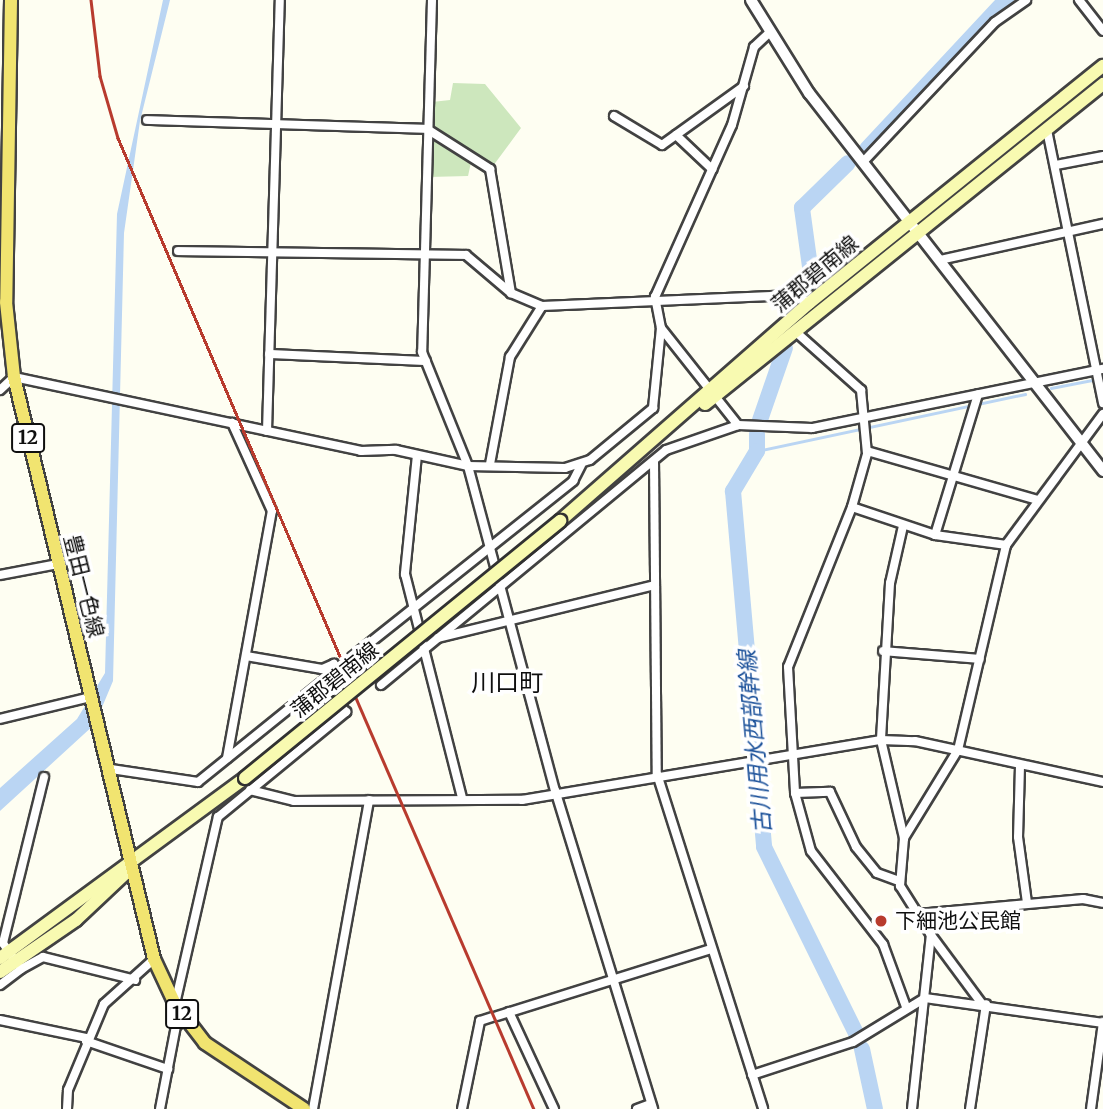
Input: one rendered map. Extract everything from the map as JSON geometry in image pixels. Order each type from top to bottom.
[{"type":"main road","name":"豊田一色線","points":[[11,0],[3,192],[5,346],[111,769],[131,866],[155,959],[175,1004],[185,1019],[235,1068],[304,1109]]},
{"type":"main road","name":"蒲郡碧南線","points":[[0,972],[8,955],[118,886],[131,866],[248,784],[712,394],[808,303],[1103,66]]},
{"type":"main road","name":"蒲郡碧南線","points":[[712,394],[797,333],[1103,84]]},
{"type":"street","points":[[267,431],[280,0]]},
{"type":"street","points":[[432,0],[421,257],[426,362],[468,466],[498,587],[555,790],[652,1107],[637,1109]]},
{"type":"street","points":[[751,0],[769,33],[863,162],[1103,471]]},
{"type":"street","points":[[863,162],[995,22],[1026,0]]},
{"type":"street","points":[[1079,0],[1103,32]]},
{"type":"street","points":[[366,670],[352,657],[573,481],[581,465],[653,408],[661,328],[655,297],[712,169],[744,86],[754,47],[769,33]]},
{"type":"street","points":[[614,116],[662,145],[744,86]]},
{"type":"street","points":[[148,120],[427,130],[490,169],[512,293]]},
{"type":"street","points":[[1047,130],[1103,403]]},
{"type":"street","points":[[676,135],[712,169]]},
{"type":"street","points":[[1056,165],[1103,156]]},
{"type":"street","points":[[940,260],[1103,224]]},
{"type":"street","points":[[178,251],[421,257],[466,255],[512,293],[542,306],[655,297],[794,295],[808,303]]},
{"type":"street","points":[[490,464],[510,357],[542,306]]},
{"type":"street","points":[[661,328],[738,425]]},
{"type":"street","points":[[797,333],[861,390],[866,419],[867,451],[852,507],[788,667],[789,757],[795,793],[811,852],[883,944],[906,1007]]},
{"type":"street","points":[[269,354],[426,362]]},
{"type":"street","points":[[381,685],[666,450],[738,425],[812,428],[1034,383],[1099,374]]},
{"type":"street","points":[[0,390],[14,377],[267,431],[468,466],[581,465]]},
{"type":"street","points":[[935,535],[948,477],[977,396]]},
{"type":"street","points":[[904,838],[958,750],[1006,545],[1103,414]]},
{"type":"street","points":[[227,758],[272,512],[232,423]]},
{"type":"street","points":[[867,451],[948,477],[1038,500]]},
{"type":"street","points":[[417,455],[405,574],[412,611],[462,797]]},
{"type":"street","points":[[654,461],[657,775],[762,1109]]},
{"type":"street","points":[[852,507],[935,535],[1006,545]]},
{"type":"street","points":[[904,526],[883,651],[881,740],[904,838],[899,881],[932,935],[984,1004],[970,1109]]},
{"type":"street","points":[[0,575],[58,564]]},
{"type":"street","points":[[436,639],[655,585]]},
{"type":"street","points":[[883,651],[980,659]]},
{"type":"street","points":[[111,769],[198,782],[337,670],[334,664],[322,669],[246,656]]},
{"type":"street","points":[[175,1004],[218,817],[248,784],[346,712],[320,684]]},
{"type":"street","points":[[0,719],[91,697]]},
{"type":"street","points":[[248,784],[294,801],[462,797],[522,800],[555,790],[789,757],[881,740],[958,750],[1103,782]]},
{"type":"street","points":[[1020,765],[1018,837],[1027,903]]},
{"type":"street","points":[[0,985],[44,777]]},
{"type":"street","points":[[795,793],[830,792],[856,847],[877,873],[899,881]]},
{"type":"street","points":[[313,1109],[369,800]]},
{"type":"street","points":[[918,914],[1027,903],[1103,903]]},
{"type":"street","points":[[912,1109],[932,935]]},
{"type":"street","points":[[462,1109],[480,1021],[711,949]]},
{"type":"street","points":[[8,955],[43,957],[135,980]]},
{"type":"street","points":[[68,1109],[86,1039],[104,1004],[135,980],[155,959]]},
{"type":"street","points":[[752,1075],[853,1042],[906,1007],[925,998],[984,1004],[1103,1023],[1091,1109]]},
{"type":"street","points":[[509,1012],[554,1109]]},
{"type":"street","points":[[160,1109],[176,1026],[185,1019]]},
{"type":"street","points":[[0,1020],[86,1039],[168,1069]]},
{"type":"green space","points":[[453,83],[485,84],[521,128],[493,166],[432,128],[432,102],[450,100]]},
{"type":"green space","points":[[429,134],[472,158],[468,176],[429,177]]},
{"type":"water","points":[[163,0],[170,0],[140,121],[124,233],[113,681],[95,724],[0,811],[0,788],[77,719],[105,673],[117,214]]},
{"type":"waterway","name":"古川用水西部幹線","points":[[867,149],[1006,0]]},
{"type":"waterway","name":"古川用水西部幹線","points":[[803,293],[811,274],[802,208],[848,163]]},
{"type":"waterway","name":"古川用水西部幹線","points":[[760,420],[785,348]]},
{"type":"waterway","points":[[1051,388],[1103,378]]},
{"type":"waterway","points":[[757,451],[1025,394]]},
{"type":"waterway","name":"古川用水西部幹線","points":[[757,434],[757,451],[733,491],[764,847],[857,1035]]},
{"type":"waterway","name":"古川用水西部幹線","points":[[862,1049],[875,1109]]},
{"type":"railway","points":[[91,0],[100,76],[118,138],[351,682]]},
{"type":"railway","points":[[356,698],[534,1109]]},
{"type":"place","name":"下細池公民館","points":[[881,921]]},
{"type":"district","name":"川口町","points":[[507,683]]}]
